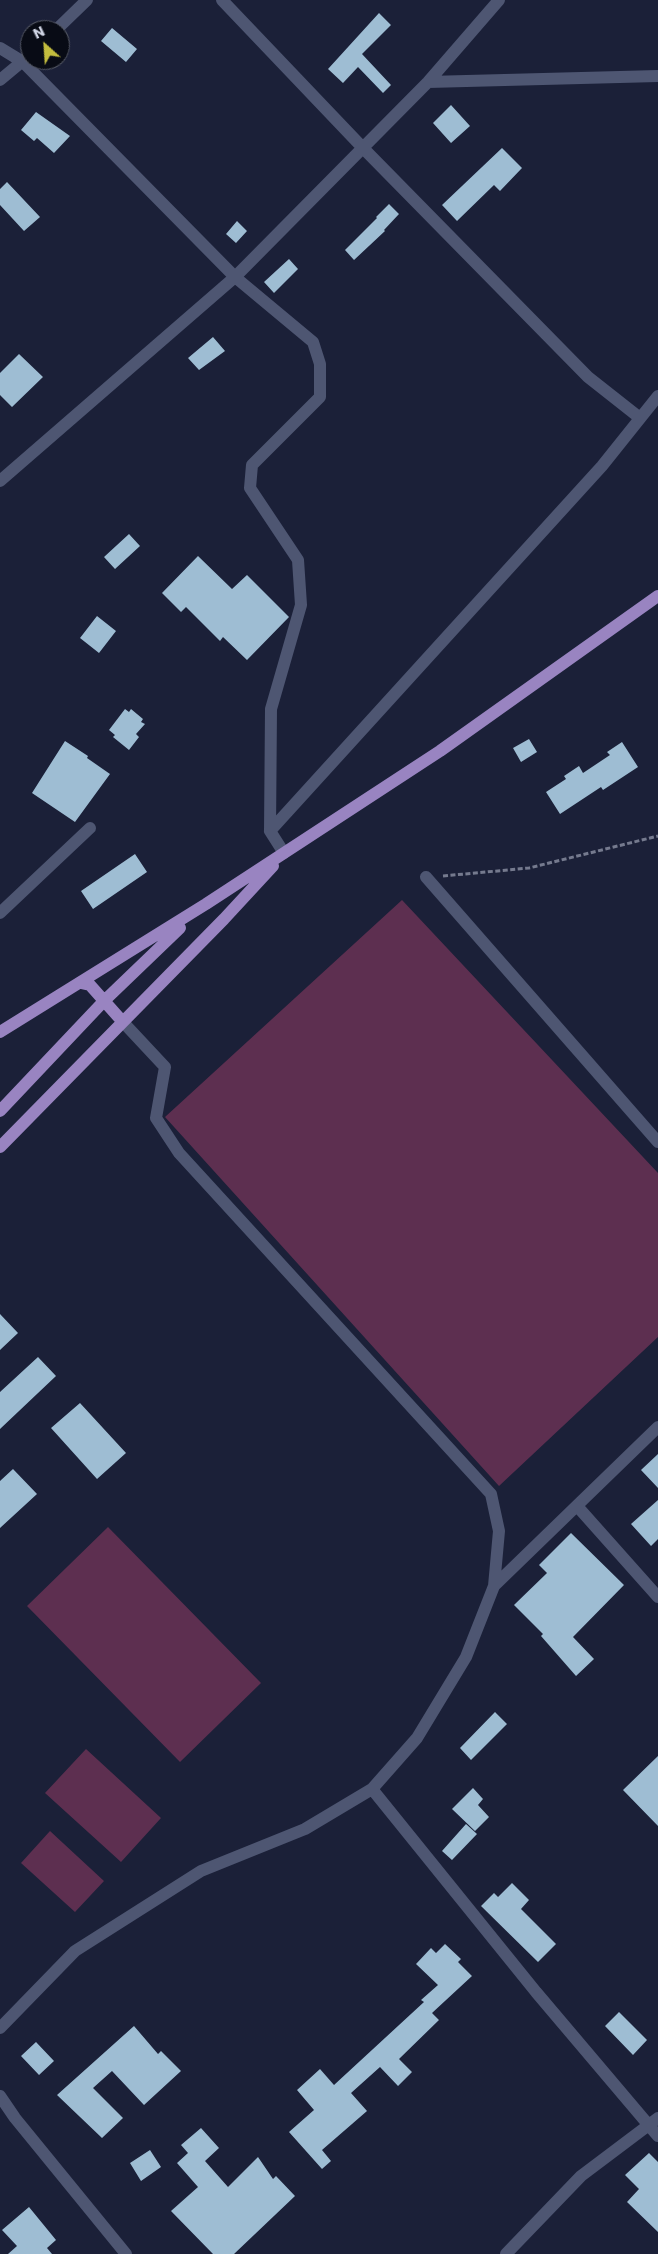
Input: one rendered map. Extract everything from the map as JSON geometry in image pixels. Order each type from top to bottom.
[{"type":"main road","points":[[0,1032],[206,904],[440,751],[658,596]]},
{"type":"main road","points":[[0,1147],[224,919],[284,853]]},
{"type":"main road","points":[[0,1111],[104,1001],[150,955],[206,904]]},
{"type":"main road","points":[[81,983],[90,985],[122,1021]]},
{"type":"street","points":[[66,20],[87,0]]},
{"type":"street","points":[[222,0],[363,148],[588,377],[640,418]]},
{"type":"street","points":[[0,482],[235,277],[428,82],[499,0]]},
{"type":"street","points":[[0,48],[20,56]]},
{"type":"street","points":[[0,80],[20,63]]},
{"type":"street","points":[[37,70],[235,277],[313,342],[320,364],[322,380],[320,398],[252,465],[250,488],[298,560],[301,604],[271,709],[270,831],[284,853]]},
{"type":"street","points":[[428,82],[658,76]]},
{"type":"street","points":[[270,831],[602,466],[658,396]]},
{"type":"street","points":[[0,913],[90,828]]},
{"type":"street","points":[[426,877],[658,1142]]},
{"type":"street","points":[[0,2028],[74,1951],[201,1871],[305,1829],[372,1789],[417,1738],[466,1657],[494,1586],[499,1531],[491,1494],[179,1153],[156,1118],[165,1067],[122,1021]]},
{"type":"street","points":[[494,1586],[658,1427]]},
{"type":"street","points":[[577,1506],[658,1597]]},
{"type":"street","points":[[372,1789],[536,1992],[653,2122],[658,2136]]},
{"type":"street","points":[[0,2096],[15,2118],[126,2254]]},
{"type":"street","points":[[506,2254],[582,2176],[653,2122]]},
{"type":"path","points":[[426,877],[529,868],[658,836]]},
{"type":"shaded area","points":[[402,900],[658,1173],[658,1337],[499,1486],[165,1117]]},
{"type":"shaded area","points":[[108,1527],[261,1683],[180,1762],[27,1606]]},
{"type":"shaded area","points":[[86,1749],[161,1818],[121,1862],[45,1793]]},
{"type":"shaded area","points":[[50,1831],[104,1881],[75,1912],[21,1863]]},
{"type":"building","points":[[379,13],[391,25],[362,54],[391,85],[383,93],[358,67],[343,83],[328,69]]},
{"type":"building","points":[[112,28],[137,49],[126,62],[101,41]]},
{"type":"building","points":[[451,105],[470,126],[451,143],[433,123]]},
{"type":"building","points":[[36,112],[70,136],[54,153],[37,138],[34,141],[21,130]]},
{"type":"building","points":[[502,148],[522,168],[500,191],[494,185],[457,221],[442,205]]},
{"type":"building","points":[[7,182],[40,217],[24,231],[0,205],[0,189]]},
{"type":"building","points":[[389,204],[399,214],[385,231],[354,260],[345,250]]},
{"type":"building","points":[[237,221],[247,231],[236,243],[226,234]]},
{"type":"building","points":[[289,259],[298,269],[274,293],[264,282]]},
{"type":"building","points":[[213,337],[225,351],[199,370],[188,358]]},
{"type":"building","points":[[19,354],[43,377],[12,407],[0,395],[0,373]]},
{"type":"building","points":[[129,534],[140,546],[115,569],[104,557]]},
{"type":"building","points":[[198,556],[232,589],[247,575],[289,617],[247,660],[223,637],[220,641],[186,607],[181,612],[162,593]]},
{"type":"building","points":[[97,616],[116,631],[99,653],[80,638]]},
{"type":"building","points":[[125,709],[129,712],[131,709],[143,719],[141,722],[145,724],[136,734],[139,737],[129,750],[113,737],[115,735],[109,730]]},
{"type":"building","points":[[529,739],[537,752],[521,762],[513,748]]},
{"type":"building","points":[[65,741],[88,756],[87,758],[110,774],[75,822],[32,793]]},
{"type":"building","points":[[622,742],[638,767],[603,790],[601,787],[560,814],[546,792],[566,779],[564,776],[579,766],[583,773],[610,755],[607,752]]},
{"type":"building","points":[[135,854],[147,872],[93,909],[81,891]]},
{"type":"building","points":[[0,1314],[18,1333],[0,1350]]},
{"type":"building","points":[[38,1357],[56,1376],[0,1429],[0,1392]]},
{"type":"building","points":[[80,1403],[126,1453],[97,1479],[51,1428]]},
{"type":"building","points":[[658,1454],[658,1488],[641,1470]]},
{"type":"building","points":[[13,1469],[37,1494],[0,1528],[0,1481]]},
{"type":"building","points":[[658,1500],[658,1539],[651,1546],[631,1524]]},
{"type":"building","points":[[571,1533],[624,1585],[573,1637],[594,1659],[576,1676],[541,1636],[543,1634],[514,1605],[547,1573],[539,1565]]},
{"type":"building","points":[[495,1712],[507,1724],[471,1760],[460,1748]]},
{"type":"building","points":[[658,1756],[658,1826],[623,1790]]},
{"type":"building","points":[[473,1788],[483,1799],[478,1805],[489,1817],[475,1831],[452,1809]]},
{"type":"building","points":[[466,1824],[477,1834],[452,1860],[442,1851]]},
{"type":"building","points":[[512,1883],[529,1900],[521,1909],[556,1944],[538,1962],[481,1906],[494,1893],[498,1897]]},
{"type":"building","points":[[445,1944],[461,1959],[458,1962],[472,1976],[432,2013],[439,2020],[399,2059],[412,2072],[398,2086],[380,2067],[351,2093],[367,2111],[322,2150],[331,2161],[322,2169],[289,2132],[314,2110],[297,2090],[320,2069],[334,2085],[424,2002],[421,2000],[438,1985],[416,1964],[431,1948],[436,1953]]},
{"type":"building","points":[[619,2012],[647,2040],[633,2055],[605,2026]]},
{"type":"building","points":[[134,2026],[158,2054],[161,2051],[181,2071],[144,2105],[112,2071],[93,2088],[123,2118],[102,2138],[57,2095]]},
{"type":"building","points":[[36,2042],[54,2061],[39,2075],[21,2056]]},
{"type":"building","points":[[201,2128],[219,2148],[205,2161],[228,2187],[258,2157],[273,2179],[276,2176],[295,2196],[234,2254],[213,2254],[171,2211],[198,2187],[177,2163],[188,2153],[181,2145]]},
{"type":"building","points":[[150,2150],[161,2167],[141,2181],[130,2163]]},
{"type":"building","points":[[649,2153],[658,2162],[658,2232],[627,2202],[639,2189],[625,2175]]},
{"type":"building","points":[[29,2207],[56,2240],[47,2248],[52,2254],[8,2254],[17,2246],[2,2230]]}]
